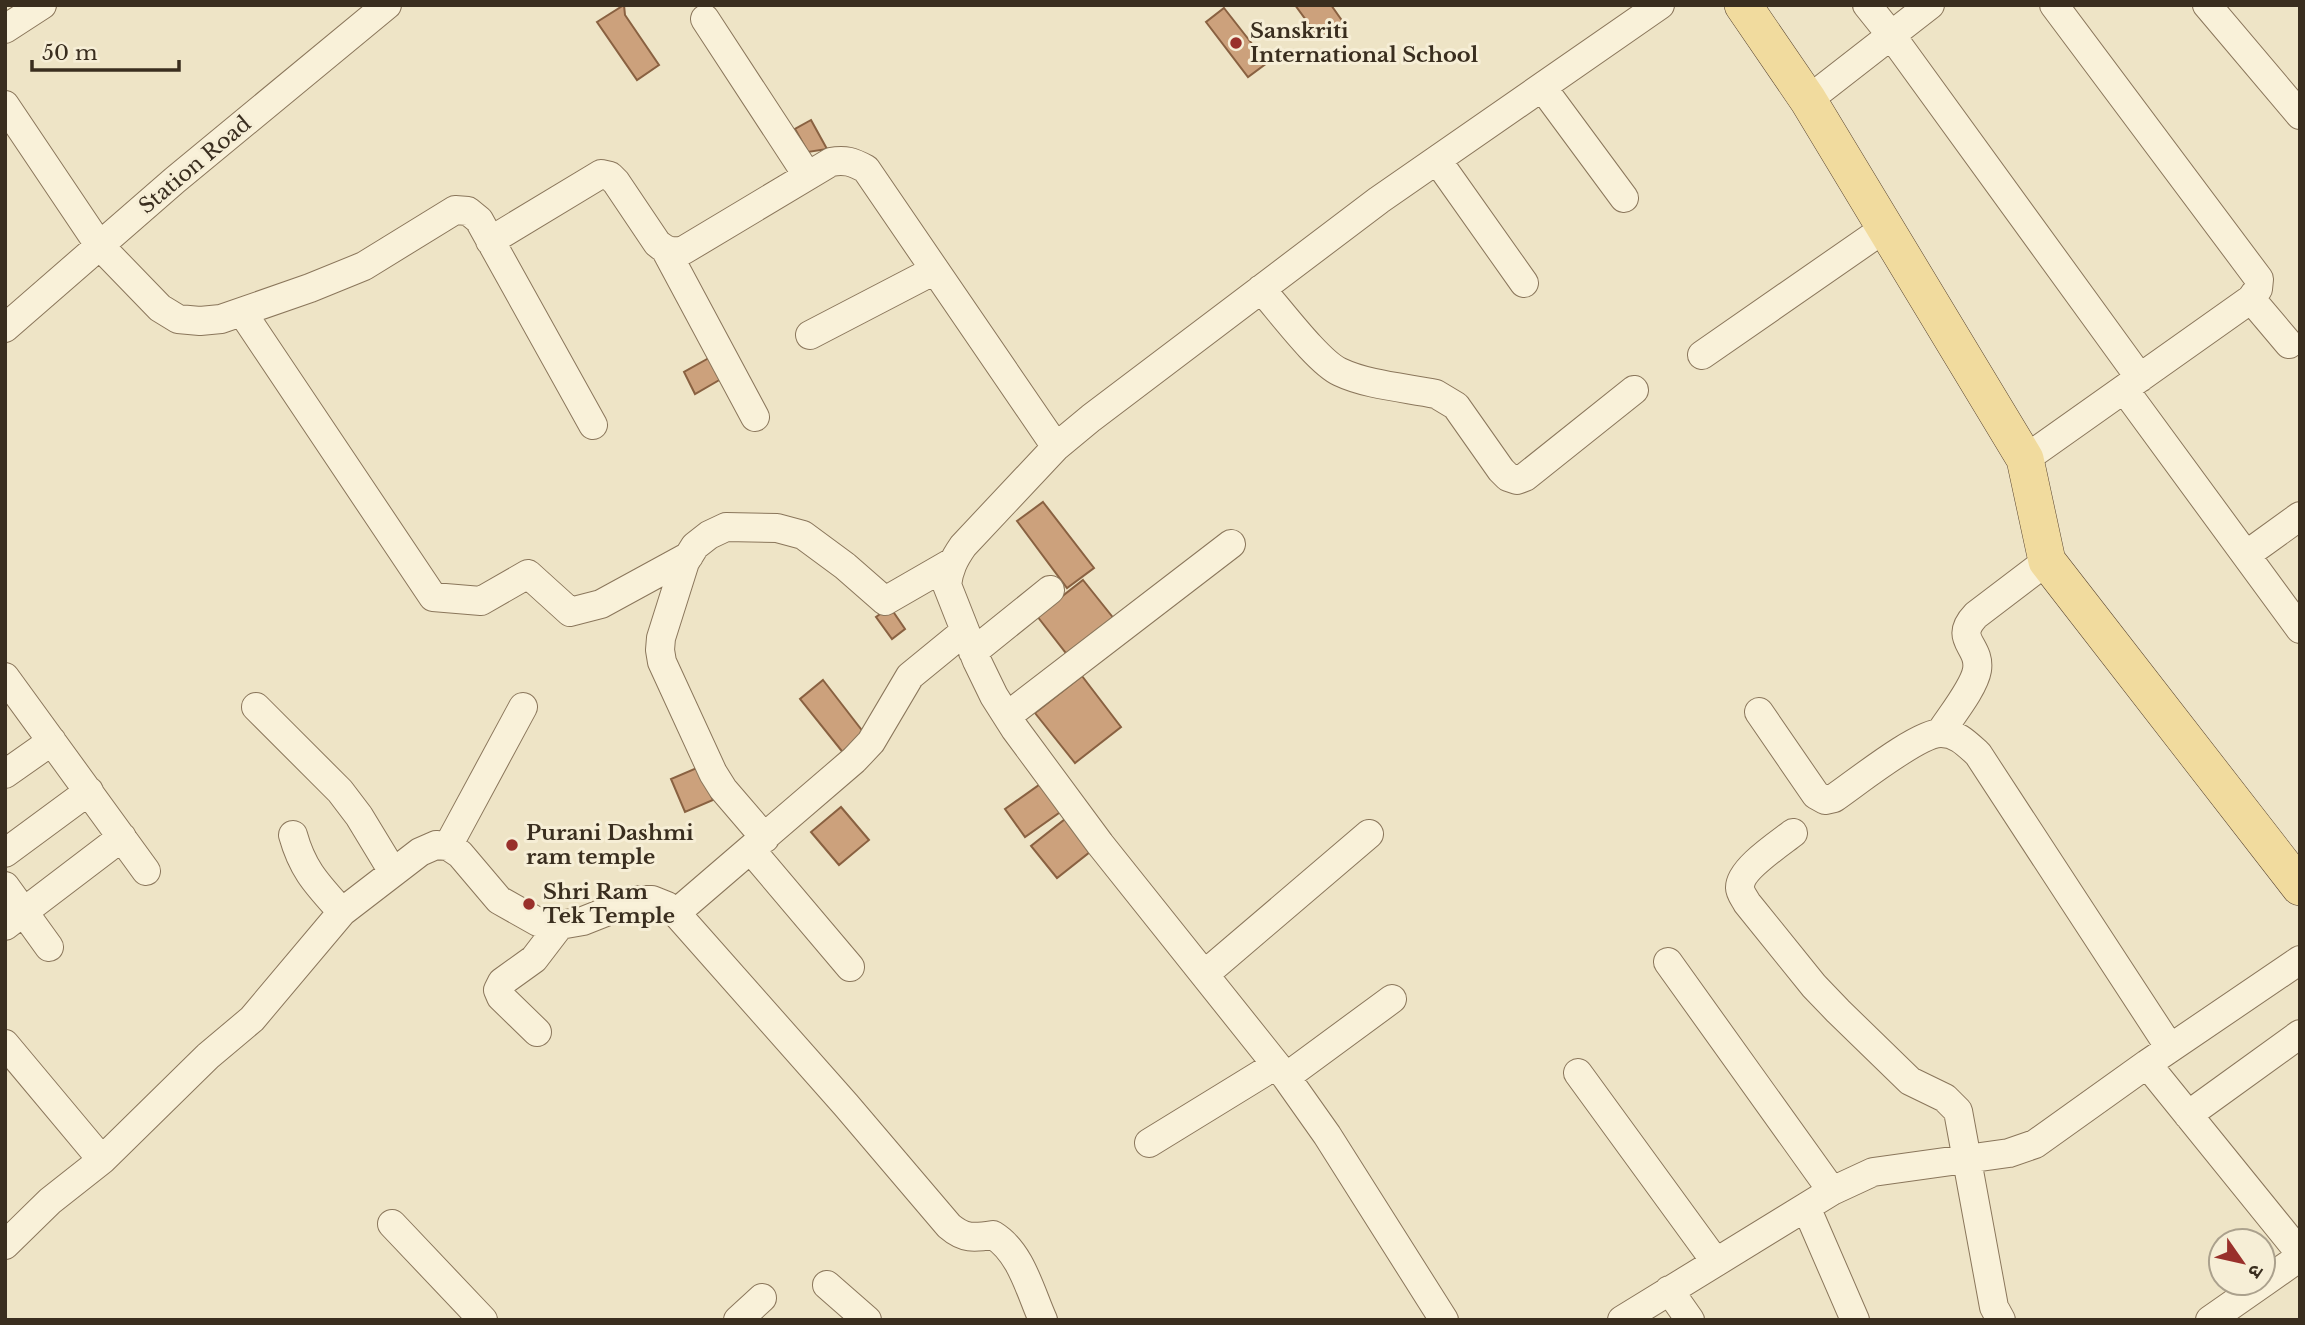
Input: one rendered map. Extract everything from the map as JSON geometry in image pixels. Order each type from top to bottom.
[{"type":"main road","points":[[1743,5],[1808,100],[2025,459],[2047,561],[2295,872]]},
{"type":"street","points":[[5,29],[42,5]]},
{"type":"street","name":"Station Road","points":[[5,328],[99,245],[387,5]]},
{"type":"street","points":[[850,967],[758,844],[713,773],[662,662],[661,638],[689,556],[695,546],[726,527],[777,528],[803,535],[845,566],[885,601],[951,563],[963,546],[1056,447],[1261,289],[1379,200],[1660,5]]},
{"type":"street","points":[[1867,5],[1892,35],[2132,383],[2246,555],[2300,629]]},
{"type":"street","points":[[1808,100],[1930,5]]},
{"type":"street","points":[[2025,459],[2251,299],[2258,289],[2259,279],[2054,5]]},
{"type":"street","points":[[2207,5],[2300,114]]},
{"type":"street","points":[[705,19],[807,175]]},
{"type":"street","points":[[1542,87],[1624,198]]},
{"type":"street","points":[[5,105],[99,245],[160,308],[178,319],[211,320],[243,312],[310,288],[364,266],[455,210],[468,211],[479,220],[593,425]]},
{"type":"street","points":[[1437,160],[1524,284]]},
{"type":"street","points":[[490,241],[601,174],[610,176],[616,182],[657,243],[675,253],[831,162],[854,162],[866,169],[1056,447]]},
{"type":"street","points":[[1702,355],[1885,228]]},
{"type":"street","points":[[665,249],[755,417]]},
{"type":"street","points":[[810,335],[935,270]]},
{"type":"street","points":[[1261,289],[1319,355],[1337,371],[1352,377],[1436,394],[1456,405],[1501,470],[1508,477],[1517,480],[1525,477],[1634,390]]},
{"type":"street","points":[[2251,299],[2296,346]]},
{"type":"street","points":[[243,312],[433,597],[481,601],[528,574],[570,612],[601,604],[689,556]]},
{"type":"street","points":[[2246,555],[2300,516]]},
{"type":"street","points":[[1007,716],[1231,544]]},
{"type":"street","points":[[1940,733],[1975,678],[1978,667],[1965,634],[1968,624],[2047,561]]},
{"type":"street","points":[[951,563],[947,585],[969,642],[994,696],[1007,716],[1100,844],[1281,1071],[1327,1135],[1444,1320]]},
{"type":"street","points":[[676,913],[869,746],[910,676],[1050,590]]},
{"type":"street","points":[[10,693],[52,741],[146,871]]},
{"type":"street","points":[[256,707],[340,791],[359,816],[393,872]]},
{"type":"street","points":[[449,846],[523,707]]},
{"type":"street","points":[[1759,712],[1816,795],[1825,800],[1834,798],[1916,741],[1940,733],[1959,737],[1978,754],[2170,1048]]},
{"type":"street","points":[[5,774],[52,741]]},
{"type":"street","points":[[5,853],[89,791]]},
{"type":"street","points":[[1793,832],[1749,870],[1742,878],[1740,890],[1747,903],[1814,986],[1838,1011],[1910,1081],[1953,1103],[1958,1111],[1994,1307],[2001,1320]]},
{"type":"street","points":[[1205,974],[1368,834]]},
{"type":"street","points":[[293,835],[300,859],[308,873],[342,912]]},
{"type":"street","points":[[15,919],[122,837]]},
{"type":"street","points":[[5,1245],[50,1201],[102,1160],[208,1056],[252,1018],[342,912],[393,872],[436,845],[449,846],[460,854],[499,900],[538,922],[560,925],[583,921],[636,900],[652,900],[676,913],[949,1226],[960,1236],[973,1238],[993,1235],[1003,1241],[1015,1257],[1043,1320]]},
{"type":"street","points":[[5,886],[15,919],[49,947]]},
{"type":"street","points":[[537,1032],[501,997],[498,990],[502,982],[534,959],[560,925]]},
{"type":"street","points":[[1622,1320],[1832,1191],[1873,1172],[2009,1153],[2035,1144],[2300,960]]},
{"type":"street","points":[[1668,962],[1832,1191]]},
{"type":"street","points":[[1149,1143],[1281,1071],[1392,999]]},
{"type":"street","points":[[2188,1115],[2300,1034]]},
{"type":"street","points":[[5,1044],[102,1160]]},
{"type":"street","points":[[2147,1064],[2300,1255],[2277,1272]]},
{"type":"street","points":[[1578,1073],[1715,1261]]},
{"type":"street","points":[[1806,1207],[1855,1320]]},
{"type":"street","points":[[393,1224],[482,1320]]},
{"type":"street","points":[[827,1285],[867,1320]]},
{"type":"street","points":[[1669,1290],[1690,1320]]},
{"type":"street","points":[[2210,1320],[2243,1297]]},
{"type":"street","points":[[738,1320],[762,1298]]},
{"type":"building","points":[[624,5],[625,15],[659,65],[637,80],[597,22]]},
{"type":"building","points":[[1295,5],[1331,5],[1343,22],[1320,39]]},
{"type":"building","name":"Sanskriti International School","points":[[1224,8],[1267,63],[1248,77],[1206,22]]},
{"type":"building","points":[[811,120],[827,149],[808,152],[795,129]]},
{"type":"building","points":[[716,354],[728,375],[695,394],[684,372]]},
{"type":"building","points":[[1043,502],[1094,568],[1067,588],[1017,521]]},
{"type":"building","points":[[1083,580],[1115,620],[1069,657],[1037,616]]},
{"type":"building","points":[[890,607],[905,629],[892,639],[876,617]]},
{"type":"building","points":[[1082,676],[1121,727],[1075,763],[1035,713]]},
{"type":"building","points":[[823,680],[871,742],[849,760],[800,699]]},
{"type":"building","points":[[699,767],[713,800],[685,812],[671,779]]},
{"type":"building","points":[[1046,780],[1066,808],[1025,837],[1005,809]]},
{"type":"building","points":[[841,807],[869,840],[839,865],[811,832]]},
{"type":"building","points":[[1074,812],[1100,844],[1057,878],[1031,846]]},
{"type":"place","name":"Sanskriti International School","points":[[1236,43]]},
{"type":"place","name":"Purani Dashmi ram temple","points":[[512,845]]},
{"type":"place","name":"Shri Ram Tek Temple","points":[[529,904]]}]
